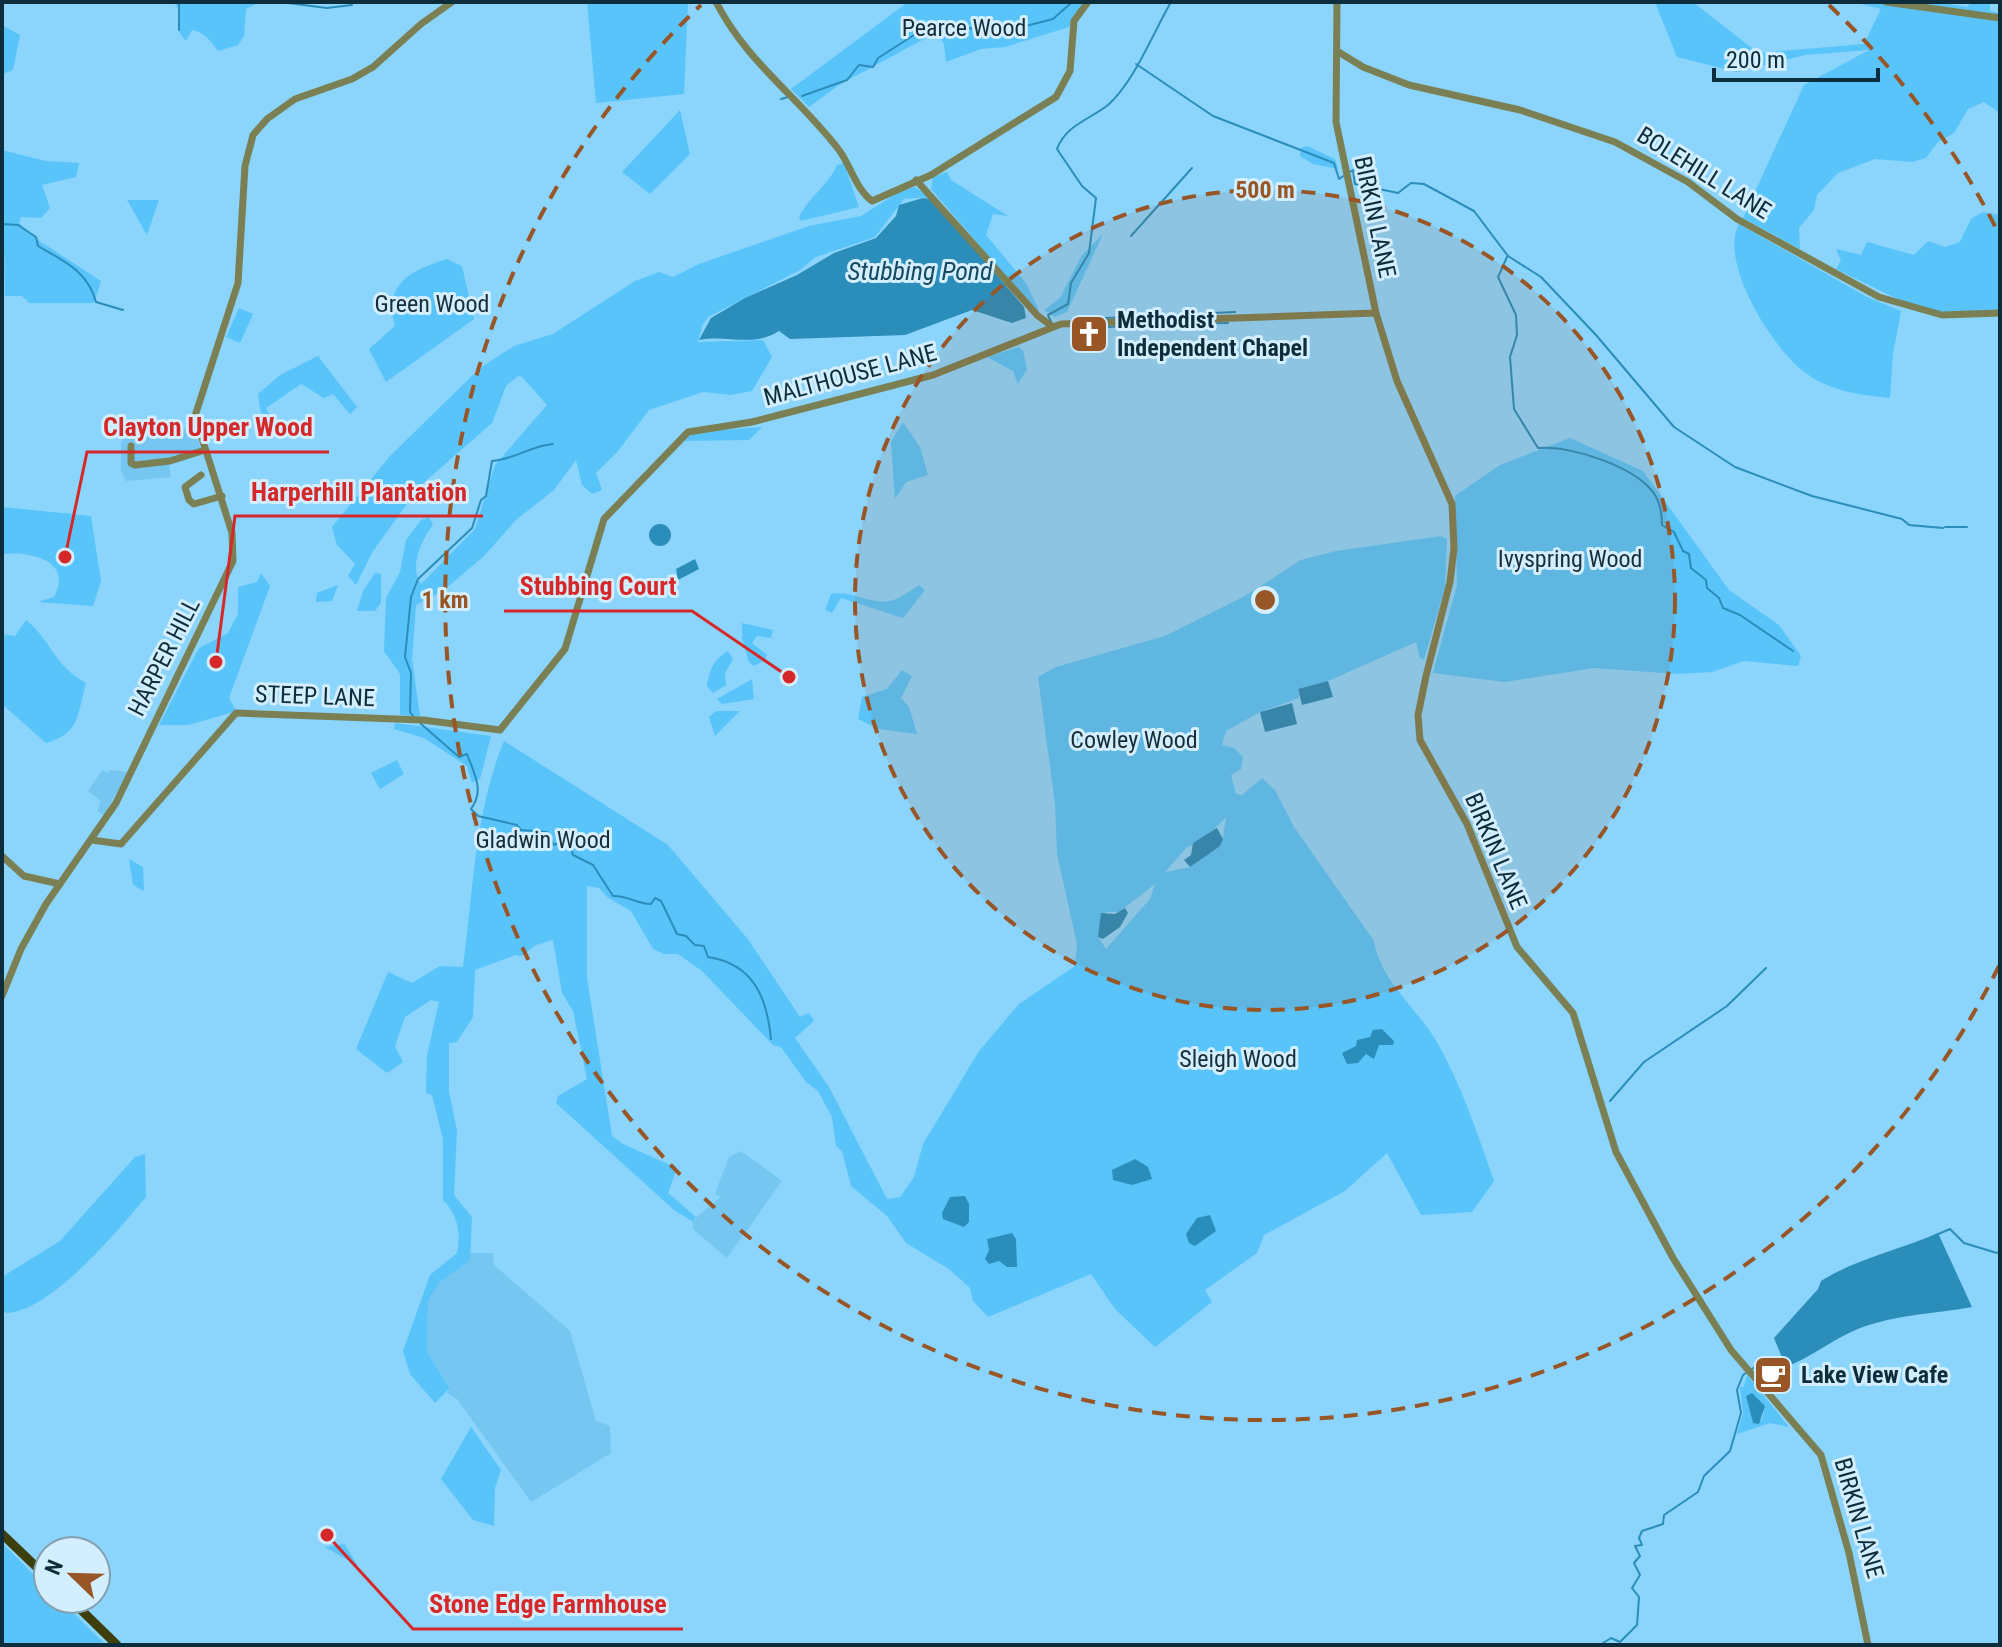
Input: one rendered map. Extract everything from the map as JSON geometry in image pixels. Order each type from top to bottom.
[{"type":"main road","points":[[2,1534],[32,1563]]},
{"type":"main road","points":[[86,1615],[117,1645]]},
{"type":"street","name":"HARPER HILL","points":[[2,996],[21,949],[60,884],[116,803],[233,561],[232,533],[222,496],[196,427],[196,410],[238,283],[245,166],[253,135],[259,126],[295,99],[352,79],[373,67],[421,24],[452,2]]},
{"type":"street","points":[[716,2],[744,50],[792,94],[840,152],[863,194],[872,201],[931,175],[1056,97],[1070,71],[1074,21],[1088,2]]},
{"type":"street","name":"BIRKIN LANE","points":[[1337,2],[1335,110],[1347,186],[1376,313],[1397,381],[1452,504],[1454,548],[1450,582],[1418,715],[1420,740],[1467,824],[1517,947],[1573,1013],[1607,1129],[1632,1183],[1704,1313],[1821,1455],[1856,1580],[1868,1645]]},
{"type":"street","points":[[1886,2],[2000,18]]},
{"type":"street","name":"BOLEHILL LANE","points":[[1337,51],[1398,81],[1520,110],[1615,142],[1688,182],[1737,219],[1879,297],[1942,315],[2000,313]]},
{"type":"street","points":[[927,189],[931,175]]},
{"type":"street","points":[[916,180],[1038,316],[1052,326]]},
{"type":"street","name":"MALTHOUSE LANE","points":[[500,730],[565,649],[604,519],[688,432],[752,422],[933,375],[1052,326],[1376,313]]},
{"type":"street","points":[[1034,334],[1038,316]]},
{"type":"street","points":[[131,446],[131,463],[135,465],[170,461],[205,450]]},
{"type":"street","points":[[201,475],[185,487],[189,500],[194,504],[222,496]]},
{"type":"street","name":"STEEP LANE","points":[[92,840],[121,844],[236,713],[409,719],[500,730]]},
{"type":"street","points":[[2,856],[24,876],[60,884]]},
{"type":"shaded area","points":[[194,428],[201,448],[169,464],[171,477],[126,481],[121,471],[121,442],[133,430]]},
{"type":"shaded area","points":[[102,770],[107,773],[110,770],[128,772],[104,815],[97,811],[101,801],[88,791]]},
{"type":"shaded area","points":[[741,1151],[782,1181],[727,1258],[693,1229],[692,1221],[721,1197],[715,1194],[729,1157]]},
{"type":"shaded area","points":[[470,1253],[493,1253],[494,1265],[570,1331],[596,1421],[610,1426],[611,1453],[531,1502],[457,1399],[447,1393],[450,1387],[427,1352],[428,1301],[439,1283],[470,1260]]},
{"type":"green space","points":[[174,2],[260,2],[246,9],[244,36],[238,45],[218,51],[200,32],[192,30],[186,41],[179,30],[180,12]]},
{"type":"green space","points":[[587,2],[688,2],[684,94],[596,103]]},
{"type":"green space","name":"Pearce Wood","points":[[908,2],[1084,2],[1069,27],[1005,47],[981,49],[946,62],[944,44],[937,32],[839,85],[809,107],[791,89]]},
{"type":"green space","points":[[1655,2],[1693,2],[1758,53],[1864,44],[1881,9],[1853,2],[1936,2],[1968,7],[1970,2],[1990,2],[1990,11],[2000,13],[2000,113],[1984,102],[1968,109],[1954,133],[1938,142],[1926,158],[1912,162],[1875,159],[1838,173],[1817,195],[1814,210],[1799,228],[1800,249],[1743,218],[1804,85],[1869,50],[1805,55],[1737,72],[1677,57]]},
{"type":"green space","points":[[2,25],[20,35],[13,70],[3,74]]},
{"type":"green space","points":[[680,110],[690,154],[650,194],[622,172]]},
{"type":"green space","points":[[1307,146],[1335,159],[1338,169],[1313,164],[1300,156],[1301,148]]},
{"type":"green space","points":[[2,150],[46,161],[79,163],[76,177],[42,185],[50,208],[41,218],[21,217],[19,223],[41,242],[101,281],[94,303],[29,303],[22,296],[5,296]]},
{"type":"green space","points":[[844,163],[859,207],[801,221],[799,217],[808,203],[837,165]]},
{"type":"green space","points":[[947,172],[951,180],[1008,216],[993,214],[986,235],[1026,283],[1039,310],[1034,309],[931,189],[933,177]]},
{"type":"green space","points":[[915,187],[930,197],[904,199],[875,237],[816,257],[800,270],[708,317],[698,342],[763,340],[772,357],[752,391],[731,395],[703,392],[649,410],[618,451],[596,473],[602,490],[592,494],[582,485],[576,460],[554,490],[517,519],[484,556],[444,590],[416,605],[412,659],[420,716],[400,715],[400,674],[384,651],[386,598],[400,572],[406,540],[421,520],[429,517],[433,525],[424,538],[416,562],[421,584],[475,529],[495,465],[547,405],[522,377],[518,376],[506,386],[492,423],[420,486],[373,551],[356,585],[348,576],[355,564],[337,545],[332,527],[390,456],[480,368],[514,346],[553,334],[635,281],[659,272],[673,277],[699,264],[809,226],[861,216],[902,190]]},
{"type":"green space","points":[[127,200],[159,200],[147,235]]},
{"type":"green space","points":[[1983,212],[2000,215],[2000,310],[1941,314],[1912,306],[1836,269],[1841,261],[1836,249],[1861,255],[1867,242],[1914,255],[1928,241],[1945,247],[1960,242],[1971,219]]},
{"type":"green space","points":[[1739,224],[1867,297],[1901,311],[1893,354],[1890,398],[1856,393],[1823,383],[1803,371],[1777,344],[1742,281],[1734,240]]},
{"type":"green space","points":[[1103,234],[1067,312],[1055,317],[1044,310],[1060,298],[1082,255]]},
{"type":"green space","name":"Green Wood","points":[[447,259],[462,266],[474,319],[386,382],[369,349],[395,326],[392,311],[397,289],[403,280],[422,268]]},
{"type":"green space","points":[[239,308],[253,314],[240,343],[226,337]]},
{"type":"green space","points":[[1019,347],[1027,369],[1018,384],[1013,371],[987,357]]},
{"type":"green space","points":[[318,356],[357,407],[350,414],[333,394],[324,398],[301,384],[266,408],[271,418],[266,421],[258,394],[280,375]]},
{"type":"green space","points":[[903,422],[920,447],[928,475],[906,482],[895,499],[891,442]]},
{"type":"green space","points":[[762,427],[749,440],[682,441],[695,432]]},
{"type":"green space","name":"Ivyspring Wood","points":[[1570,438],[1643,471],[1729,590],[1779,625],[1801,656],[1798,666],[1744,661],[1712,672],[1677,674],[1594,668],[1505,682],[1433,673],[1457,585],[1455,496],[1500,465]]},
{"type":"green space","points":[[2,507],[91,516],[101,581],[93,606],[38,602],[54,597],[59,584],[58,574],[46,560],[25,554],[2,554]]},
{"type":"green space","points":[[1441,536],[1447,539],[1445,587],[1424,660],[1420,658],[1416,642],[1328,681],[1298,689],[1299,698],[1260,712],[1226,731],[1222,745],[1234,748],[1243,757],[1241,769],[1231,775],[1236,794],[1242,795],[1262,778],[1275,790],[1294,827],[1374,941],[1392,983],[1430,1031],[1447,1060],[1494,1181],[1472,1212],[1421,1215],[1387,1153],[1345,1191],[1264,1235],[1257,1253],[1205,1290],[1212,1302],[1155,1347],[1115,1309],[1091,1274],[988,1317],[973,1301],[970,1288],[949,1269],[906,1243],[887,1216],[851,1186],[842,1151],[836,1146],[832,1117],[818,1091],[806,1082],[781,1047],[773,1045],[702,971],[678,954],[664,954],[653,949],[631,911],[607,897],[599,888],[587,886],[587,978],[612,1136],[677,1168],[668,1193],[696,1217],[692,1221],[674,1210],[556,1103],[558,1096],[587,1079],[573,1011],[562,993],[553,940],[536,945],[522,956],[515,955],[475,970],[473,1017],[457,1042],[449,1043],[449,1091],[457,1131],[454,1195],[472,1217],[470,1260],[439,1283],[428,1301],[427,1352],[450,1388],[435,1403],[410,1374],[403,1351],[430,1275],[457,1253],[458,1246],[455,1218],[443,1200],[443,1139],[432,1095],[426,1093],[427,1055],[439,1002],[431,1000],[405,1017],[395,1046],[403,1062],[387,1073],[356,1049],[388,972],[412,983],[440,966],[463,967],[481,824],[494,768],[504,741],[668,845],[747,938],[800,1017],[809,1013],[814,1021],[795,1038],[829,1087],[887,1199],[900,1197],[914,1177],[923,1144],[979,1051],[1019,1004],[1075,966],[1077,944],[1057,854],[1055,804],[1038,677],[1056,667],[1165,636],[1245,596],[1301,560],[1336,551]],"holes":[[[1226,817],[1223,839],[1190,867],[1165,872],[1186,848],[1205,839]],[[1155,884],[1150,899],[1106,949],[1098,937],[1106,912],[1119,912]]]},
{"type":"green space","points":[[261,573],[270,586],[229,698],[235,709],[233,712],[189,725],[159,725],[199,648],[228,633],[238,614],[238,587],[257,582]]},
{"type":"green space","points":[[375,573],[381,574],[381,603],[375,611],[357,611],[363,591]]},
{"type":"green space","points":[[338,585],[332,601],[316,602],[317,593]]},
{"type":"green space","points":[[919,585],[925,590],[903,618],[841,598],[832,613],[825,610],[831,594],[888,601]]},
{"type":"green space","points":[[26,620],[67,669],[86,683],[72,728],[46,743],[2,704],[2,634],[15,636]]},
{"type":"green space","points":[[742,623],[773,630],[771,638],[757,636],[752,643],[767,655],[765,660],[754,666],[749,662],[742,638]]},
{"type":"green space","points":[[728,651],[733,659],[725,673],[726,685],[713,693],[707,686],[711,670]]},
{"type":"green space","points":[[902,670],[912,676],[901,698],[909,707],[917,734],[879,729],[858,719],[862,697],[887,689]]},
{"type":"green space","points":[[752,679],[754,699],[722,704],[717,699]]},
{"type":"green space","points":[[716,711],[740,711],[715,736],[709,717]]},
{"type":"green space","points":[[395,723],[491,736],[480,779],[472,783],[467,766],[424,738],[394,729]]},
{"type":"green space","points":[[397,760],[404,774],[380,789],[371,773]]},
{"type":"green space","points":[[129,859],[143,867],[144,891],[133,885]]},
{"type":"green space","points":[[145,1154],[146,1197],[119,1229],[63,1285],[24,1309],[6,1313],[2,1308],[2,1277],[60,1241],[135,1157]]},
{"type":"green space","points":[[1747,1375],[1789,1427],[1770,1423],[1737,1434],[1743,1414],[1740,1387],[1744,1387]],"holes":[[[1746,1396],[1764,1411],[1762,1420],[1753,1423]]]},
{"type":"green space","points":[[471,1427],[501,1470],[495,1488],[494,1526],[473,1520],[441,1479]]},
{"type":"green space","points":[[2,1543],[32,1573],[32,1615],[75,1615],[106,1645],[2,1645]]},
{"type":"green space","points":[[345,1545],[358,1566],[325,1547]]},
{"type":"water","name":"Stubbing Pond","points":[[923,198],[932,199],[1024,307],[1026,318],[1012,323],[972,310],[905,335],[790,339],[779,331],[759,339],[699,340],[711,318],[834,253],[876,238],[896,216],[899,205]]},
{"type":"water","points":[[660,524],[668,527],[671,535],[668,543],[660,546],[652,543],[649,535],[652,527]]},
{"type":"water","points":[[695,559],[699,569],[678,580],[676,569]]},
{"type":"water","points":[[1328,681],[1333,697],[1302,705],[1298,689]]},
{"type":"water","points":[[1292,703],[1297,724],[1265,732],[1260,712]]},
{"type":"water","points":[[1217,828],[1223,839],[1220,846],[1190,867],[1184,860],[1191,855],[1193,843]]},
{"type":"water","points":[[1125,908],[1128,913],[1120,927],[1103,939],[1098,937],[1101,913],[1115,914]]},
{"type":"water","points":[[1382,1029],[1394,1041],[1393,1045],[1379,1045],[1374,1059],[1366,1054],[1358,1063],[1347,1064],[1342,1053],[1356,1046],[1357,1040],[1370,1037],[1373,1030]]},
{"type":"water","points":[[1135,1159],[1148,1167],[1152,1179],[1132,1185],[1113,1180],[1112,1170]]},
{"type":"water","points":[[965,1196],[969,1204],[969,1222],[964,1227],[943,1219],[942,1213],[950,1197]]},
{"type":"water","points":[[1210,1215],[1216,1231],[1195,1246],[1189,1243],[1186,1234],[1197,1218]]},
{"type":"water","points":[[1012,1233],[1016,1239],[1017,1267],[1007,1267],[999,1261],[989,1264],[985,1259],[989,1250],[987,1239]]},
{"type":"water","points":[[1938,1233],[1972,1307],[1895,1318],[1865,1326],[1786,1367],[1774,1338],[1818,1289],[1821,1281],[1863,1261]]},
{"type":"water","points":[[1752,1393],[1765,1406],[1759,1424],[1753,1423],[1746,1396]]},
{"type":"waterway","points":[[179,2],[179,30]]},
{"type":"waterway","points":[[280,2],[327,8],[352,5]]},
{"type":"waterway","points":[[1051,322],[1048,315],[1068,304],[1071,283],[1089,253],[1096,198],[1082,186],[1057,149],[1072,128],[1108,105],[1126,84],[1171,2]]},
{"type":"waterway","points":[[802,96],[847,80],[859,65],[873,67],[878,58],[925,28],[930,30],[937,23],[981,30],[987,25],[1005,26],[1010,30],[1053,19],[1071,3]]},
{"type":"waterway","points":[[1136,64],[1213,116],[1334,163],[1339,179],[1345,175]]},
{"type":"waterway","points":[[781,99],[788,97]]},
{"type":"waterway","points":[[1131,236],[1192,168]]},
{"type":"waterway","points":[[1350,172],[1353,170],[1355,184],[1398,193],[1411,183],[1424,184],[1474,211],[1508,256],[1541,277],[1596,335],[1674,427],[1735,467],[1812,496],[1902,519],[1909,525],[1943,528]]},
{"type":"waterway","points":[[2,224],[18,225],[36,237],[38,246],[82,275],[96,302],[123,310]]},
{"type":"waterway","points":[[1507,257],[1498,277],[1516,315],[1517,335],[1510,357],[1514,409],[1538,448],[1585,454],[1634,475],[1655,495],[1662,525],[1674,532],[1683,551],[1689,554],[1691,568],[1706,580],[1707,588],[1719,598],[1723,608],[1740,615],[1793,651]]},
{"type":"waterway","points":[[1084,319],[1235,312]]},
{"type":"waterway","points":[[1146,325],[1228,323]]},
{"type":"waterway","points":[[1098,328],[1120,326]]},
{"type":"waterway","points":[[413,716],[410,712],[411,673],[405,657],[411,597],[418,579],[472,528],[481,500],[486,496],[492,461],[553,444]]},
{"type":"waterway","points":[[1945,527],[1967,527]]},
{"type":"waterway","points":[[420,723],[459,757],[467,754],[478,789],[471,809],[478,816],[517,825],[521,830],[547,832],[554,845],[563,841],[570,844],[573,855],[593,865],[613,896],[645,904],[651,904],[655,898],[661,901],[677,934],[686,936],[695,945],[704,946],[708,957],[724,961],[747,975],[766,1010],[771,1039]]},
{"type":"waterway","points":[[1610,1101],[1644,1062],[1727,1006],[1766,968]]},
{"type":"waterway","points":[[1936,1235],[1950,1229],[1964,1243],[1997,1253],[2000,1251]]},
{"type":"waterway","points":[[1600,1645],[1611,1638],[1620,1642],[1637,1625],[1639,1597],[1632,1588],[1640,1575],[1634,1563],[1640,1556],[1635,1546],[1642,1545],[1639,1538],[1642,1531],[1663,1524],[1664,1515],[1698,1492],[1704,1476],[1730,1451],[1741,1413],[1737,1390],[1743,1375],[1755,1367],[1787,1366]]},
{"type":"place","name":"Methodist Independent Chapel","points":[[1089,334]]},
{"type":"place","name":"Clayton Upper Wood","points":[[65,557]]},
{"type":"place","name":"Harperhill Plantation","points":[[216,662]]},
{"type":"place","name":"Stubbing Court","points":[[789,677]]},
{"type":"place","name":"Lake View Cafe","points":[[1773,1375]]},
{"type":"place","name":"Stone Edge Farmhouse","points":[[327,1535]]},
{"type":"park label","name":"Cowley Wood","points":[[1134,740]]},
{"type":"park label","name":"Gladwin Wood","points":[[543,840]]},
{"type":"park label","name":"Sleigh Wood","points":[[1238,1059]]}]
